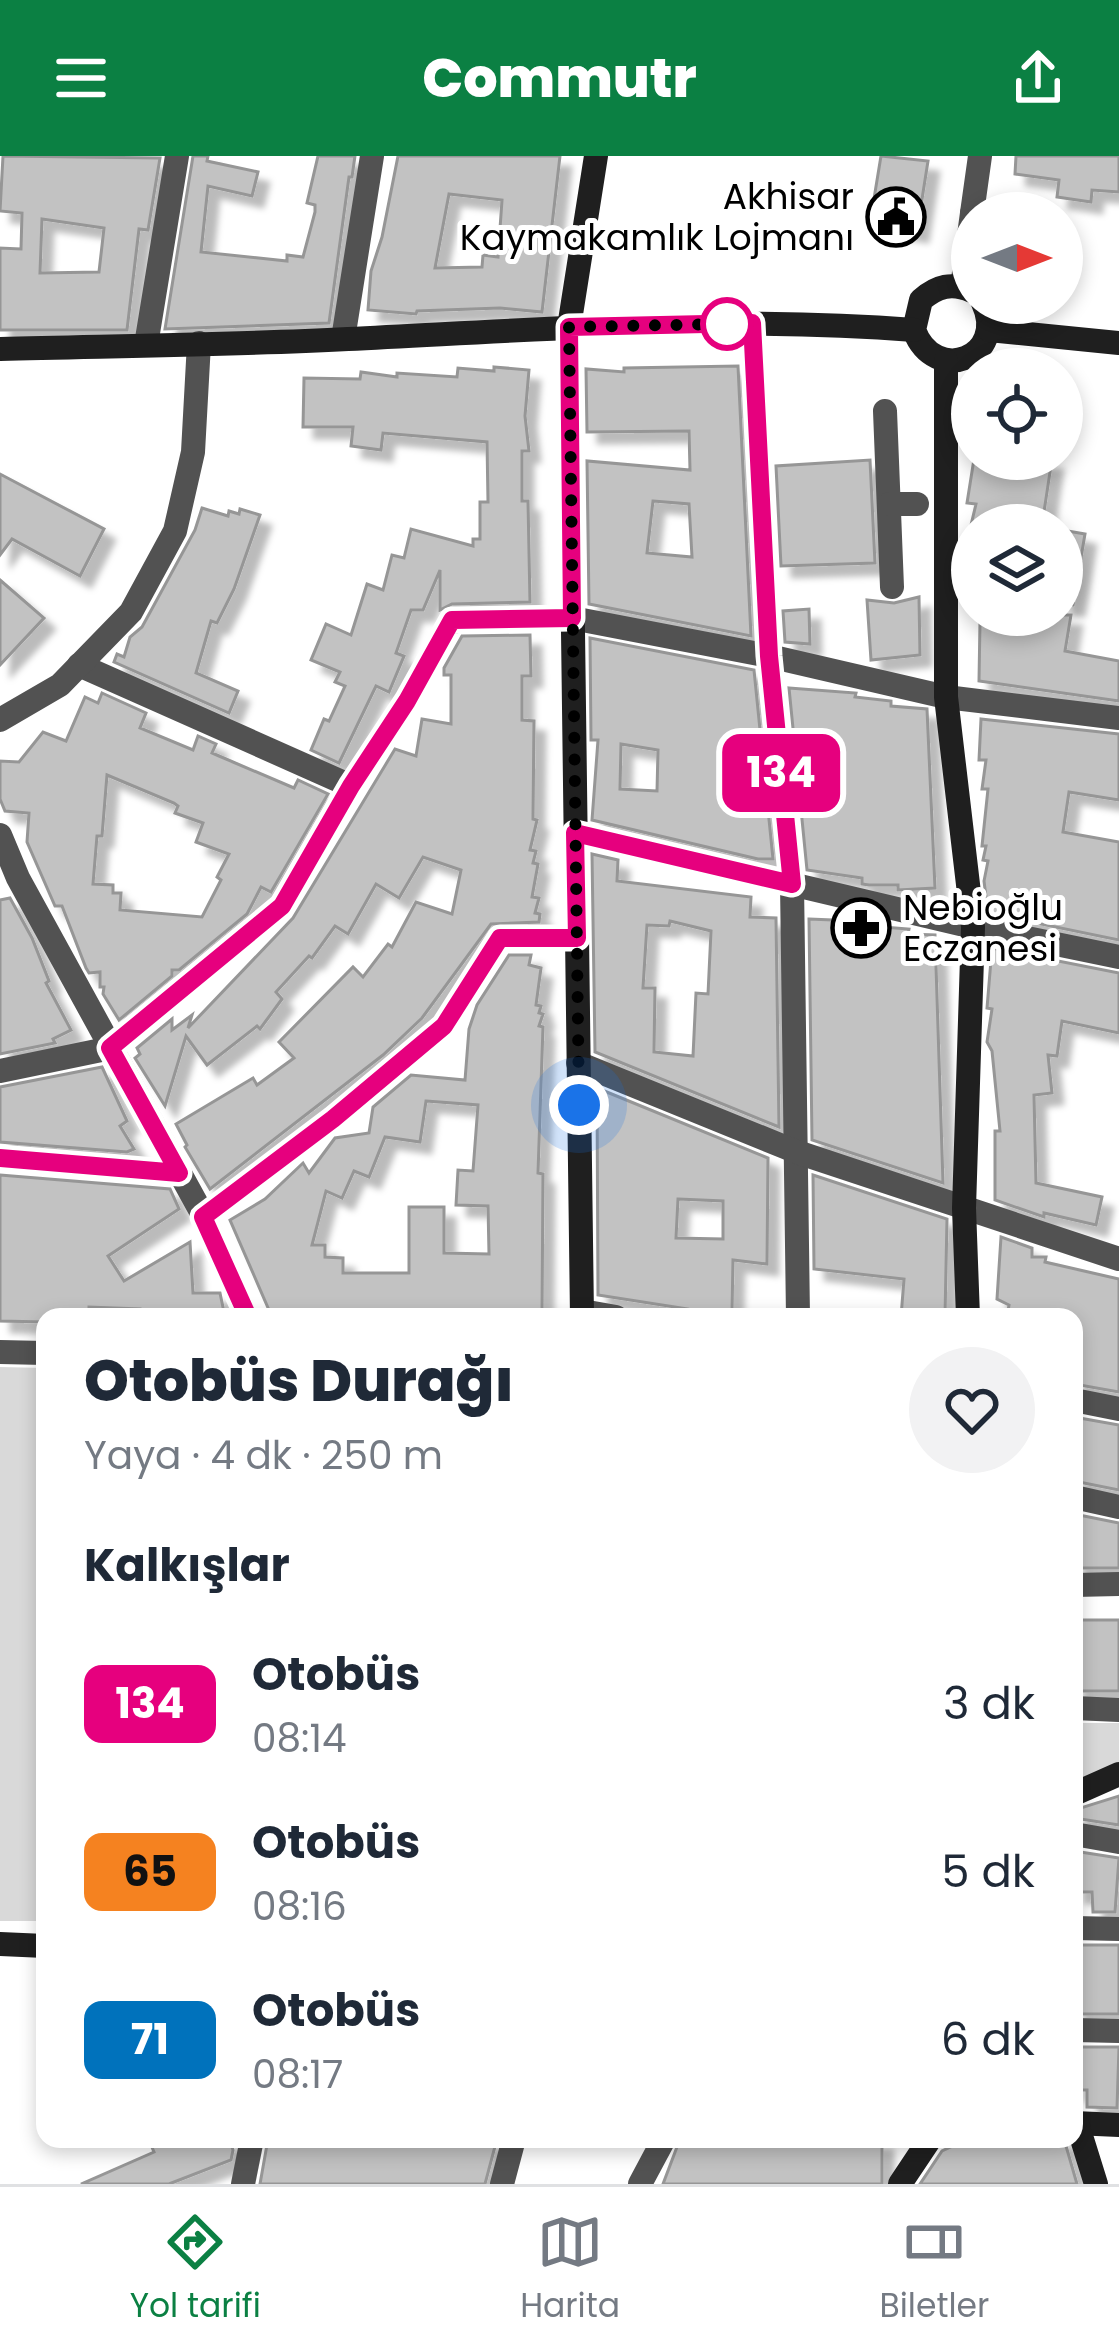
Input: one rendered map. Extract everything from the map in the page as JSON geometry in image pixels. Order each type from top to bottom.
[{"type":"street","points":[[146,345],[177,156]]},
{"type":"street","points":[[343,339],[372,156]]},
{"type":"street","points":[[582,1308],[569,327],[596,156]]},
{"type":"street","points":[[975,192],[980,156]]},
{"type":"street","points":[[951,288],[929,293],[916,310],[914,330],[925,351],[957,361],[978,350],[988,324]]},
{"type":"street","points":[[752,323],[769,656],[792,884],[799,1308]]},
{"type":"street","points":[[0,350],[569,327],[821,323],[914,330]]},
{"type":"street","points":[[989,330],[1119,343]]},
{"type":"street","points":[[0,720],[60,685],[130,612],[175,531],[193,452],[200,343]]},
{"type":"street","points":[[946,361],[946,697],[973,927],[964,1208],[968,1308]]},
{"type":"street","points":[[885,411],[892,587]]},
{"type":"street","points":[[889,503],[917,503]]},
{"type":"street","points":[[0,1071],[110,1048],[282,906],[452,620],[572,618],[946,697],[1119,718]]},
{"type":"street","points":[[79,665],[351,786]]},
{"type":"street","points":[[575,833],[1119,957]]},
{"type":"street","points":[[0,835],[9,877],[203,1217],[244,1308]]},
{"type":"street","points":[[203,1217],[333,1119],[444,1026],[500,938],[577,938]]},
{"type":"street","points":[[578,1063],[797,1152],[1119,1259]]},
{"type":"street","points":[[0,1158],[179,1173]]},
{"type":"street","points":[[0,1352],[36,1353]]},
{"type":"street","points":[[1083,1402],[1119,1409]]},
{"type":"street","points":[[1083,1499],[1119,1507]]},
{"type":"street","points":[[1083,1585],[1119,1584]]},
{"type":"street","points":[[1083,1708],[1119,1709]]},
{"type":"street","points":[[1083,1790],[1119,1774]]},
{"type":"street","points":[[1083,1836],[1119,1842]]},
{"type":"street","points":[[1083,1928],[1119,1929]]},
{"type":"street","points":[[0,1944],[36,1946]]},
{"type":"street","points":[[1083,2030],[1119,2032]]},
{"type":"street","points":[[1083,2123],[1119,2125]]},
{"type":"street","points":[[1083,2144],[1096,2184]]},
{"type":"street","points":[[243,2184],[250,2148]]},
{"type":"street","points":[[502,2184],[512,2148]]},
{"type":"street","points":[[640,2184],[659,2148]]},
{"type":"street","points":[[900,2184],[924,2148]]},
{"type":"shaded area","points":[[0,1367],[36,1368],[36,1921],[0,1921]]},
{"type":"shaded area","points":[[1083,1723],[1119,1723],[1119,1762],[1083,1778]]},
{"type":"building","points":[[3,156],[160,158],[148,230],[139,229],[127,330],[0,330],[0,248],[21,249],[22,213],[0,211]],"holes":[[[42,219],[104,228],[99,272],[40,273]]]},
{"type":"building","points":[[193,156],[258,172],[252,196],[208,186],[201,252],[287,261],[287,255],[303,257],[315,212],[315,205],[307,203],[318,156],[355,156],[329,323],[165,329]]},
{"type":"building","points":[[398,156],[560,156],[542,312],[368,310],[371,271]],"holes":[[[449,194],[502,200],[498,257],[483,255],[482,267],[435,268]]]},
{"type":"building","name":"Akhisar Kaymakamlık Lojmanı","points":[[881,156],[928,161],[917,231],[870,223]]},
{"type":"building","points":[[1016,156],[1119,156],[1119,192],[1092,190],[1091,202],[1083,201],[1083,192],[1058,192],[1059,180],[1015,174]]},
{"type":"building","points":[[738,366],[751,636],[589,604],[587,461],[690,470],[689,431],[587,432],[586,369],[624,372],[624,368]],"holes":[[[653,501],[689,504],[692,557],[647,553]]]},
{"type":"building","points":[[494,367],[529,370],[525,416],[529,451],[522,451],[522,501],[528,501],[530,602],[452,604],[440,610],[440,570],[423,610],[411,610],[396,653],[404,656],[389,692],[376,686],[339,763],[311,750],[345,686],[335,682],[340,672],[311,660],[326,624],[351,635],[367,584],[383,590],[392,555],[404,558],[411,529],[473,546],[473,539],[480,539],[480,502],[488,502],[487,442],[383,433],[381,450],[351,446],[353,427],[303,427],[304,378],[360,379],[361,372],[457,377],[458,368],[494,371]]},
{"type":"building","points":[[870,460],[875,563],[781,566],[776,466]]},
{"type":"building","points":[[0,474],[104,529],[80,576],[12,539],[0,555]]},
{"type":"building","points":[[971,480],[1049,480],[1045,504],[967,503]]},
{"type":"building","points":[[202,508],[228,516],[229,511],[239,514],[240,509],[260,515],[234,589],[217,623],[211,621],[196,673],[238,691],[229,713],[114,662],[117,654],[124,657],[130,637],[142,627],[195,530]]},
{"type":"building","points":[[0,580],[44,618],[0,665]]},
{"type":"building","points":[[919,597],[920,655],[871,660],[867,600],[894,603]]},
{"type":"building","points":[[809,609],[810,644],[785,642],[783,611]]},
{"type":"building","points":[[530,635],[531,676],[522,676],[522,720],[534,721],[533,819],[537,820],[530,850],[536,851],[533,863],[538,864],[532,897],[539,898],[535,913],[540,914],[539,922],[491,924],[422,1018],[383,1055],[210,1189],[176,1124],[253,1078],[257,1085],[294,1058],[279,1042],[353,967],[363,977],[388,944],[392,947],[416,902],[452,914],[461,870],[423,857],[399,898],[376,884],[348,934],[335,926],[312,958],[276,992],[282,999],[260,1029],[257,1026],[207,1065],[186,1036],[165,1106],[135,1058],[140,1054],[137,1048],[172,1019],[172,1030],[192,1015],[188,1028],[293,918],[395,749],[416,756],[422,719],[451,724],[451,675],[444,675],[444,668],[462,636]]},
{"type":"building","points":[[980,636],[1068,636],[1065,651],[1119,661],[1119,701],[979,681]]},
{"type":"building","points":[[590,638],[754,670],[773,859],[592,820],[598,740],[591,740]],"holes":[[[621,744],[658,750],[657,791],[620,789]]]},
{"type":"building","points":[[789,688],[856,693],[855,697],[891,701],[891,706],[927,709],[935,888],[898,890],[898,885],[862,884],[862,878],[807,870]]},
{"type":"building","points":[[102,693],[146,713],[140,728],[193,750],[198,736],[216,744],[212,753],[294,788],[298,780],[328,794],[271,892],[261,887],[247,914],[179,970],[172,970],[172,976],[119,1020],[100,987],[100,972],[89,973],[86,968],[62,906],[55,906],[27,842],[29,813],[5,811],[0,799],[0,761],[19,762],[43,732],[66,741],[85,697],[98,703]],"holes":[[[107,775],[178,806],[175,813],[203,823],[196,842],[229,854],[217,877],[221,880],[202,917],[120,910],[121,893],[113,893],[113,885],[93,884]]]},
{"type":"building","points":[[981,719],[1119,734],[1119,800],[1069,792],[1063,832],[1119,842],[1119,940],[988,913],[984,881],[988,861],[983,860],[986,846],[982,846],[988,789],[982,789],[986,760],[979,760]]},
{"type":"building","points":[[592,854],[618,860],[617,881],[751,897],[750,917],[776,918],[779,1127],[595,1052]],"holes":[[[670,921],[711,931],[708,994],[696,993],[693,1056],[654,1052],[655,988],[643,988],[647,925],[669,926]]]},
{"type":"building","points":[[10,898],[71,1030],[53,1039],[55,1043],[0,1054],[0,900]]},
{"type":"building","points":[[809,919],[881,922],[883,927],[909,929],[908,934],[935,935],[943,1183],[812,1140]]},
{"type":"building","points":[[992,948],[1119,973],[1119,1033],[1062,1021],[1057,1056],[1048,1055],[1052,1093],[1034,1095],[1036,1183],[1102,1197],[1096,1225],[1044,1213],[1044,1217],[995,1200],[995,1131],[1000,1131],[992,1051],[987,1042]]},
{"type":"building","points":[[509,955],[531,955],[529,965],[541,968],[536,1005],[543,1014],[539,1026],[543,1027],[538,1173],[543,1174],[542,1308],[268,1308],[230,1220],[265,1199],[303,1163],[309,1173],[335,1138],[369,1133],[373,1107],[411,1075],[465,1080],[469,1029],[477,1005]],"holes":[[[426,1101],[478,1105],[473,1171],[458,1170],[456,1205],[488,1206],[489,1254],[444,1253],[444,1207],[409,1207],[409,1273],[343,1273],[343,1258],[325,1257],[325,1245],[312,1245],[326,1191],[342,1198],[354,1171],[369,1177],[385,1137],[420,1142]]]},
{"type":"building","points":[[102,1067],[127,1121],[120,1126],[134,1149],[0,1142],[0,1087]]},
{"type":"building","points":[[597,1088],[768,1158],[767,1264],[733,1260],[732,1308],[682,1308],[598,1295]],"holes":[[[678,1199],[723,1201],[723,1239],[676,1238]]]},
{"type":"building","points":[[0,1175],[170,1189],[179,1209],[108,1256],[124,1281],[190,1242],[193,1293],[220,1293],[223,1308],[36,1308],[36,1322],[0,1321]]},
{"type":"building","points":[[813,1175],[947,1219],[945,1308],[902,1308],[904,1279],[814,1269]]},
{"type":"building","points":[[1001,1237],[1032,1248],[1032,1257],[1046,1257],[1045,1262],[1119,1279],[1119,1392],[1083,1386],[1083,1308],[1008,1308],[997,1299]]},
{"type":"building","points":[[1083,1419],[1119,1425],[1119,1490],[1083,1483]]},
{"type":"building","points":[[1083,1516],[1119,1523],[1119,1568],[1083,1568]]},
{"type":"building","points":[[1083,1620],[1119,1620],[1119,1691],[1083,1691]]},
{"type":"building","points":[[1119,1796],[1119,1825],[1083,1819],[1083,1807]]},
{"type":"building","points":[[1083,1852],[1119,1858],[1115,1912],[1093,1912],[1092,1892],[1083,1892]]},
{"type":"building","points":[[1083,1945],[1119,1945],[1119,2014],[1083,2014]]},
{"type":"building","points":[[1083,2047],[1119,2047],[1117,2108],[1087,2107],[1087,2090],[1083,2090]]},
{"type":"building","points":[[152,2148],[233,2150],[231,2160],[169,2184],[81,2184],[154,2152]]},
{"type":"building","points":[[266,2148],[495,2148],[485,2184],[260,2184]]},
{"type":"building","points":[[677,2148],[882,2148],[882,2184],[663,2184]]},
{"type":"building","points":[[1067,2148],[1077,2184],[920,2184],[942,2151]]},
{"type":"bus line","name":"134","points":[[0,1158],[179,1173],[110,1048],[282,906],[452,620],[572,618],[569,327],[752,323],[769,656],[792,884],[575,833],[577,938],[500,938],[444,1026],[333,1119],[203,1217],[244,1308]]},
{"type":"place","name":"Akhisar Kaymakamlık Lojmanı","points":[[896,217]]},
{"type":"place","name":"Nebioğlu Eczanesi","points":[[861,928]]},
{"type":"route","points":[[579,1105],[569,327],[727,324]]}]
